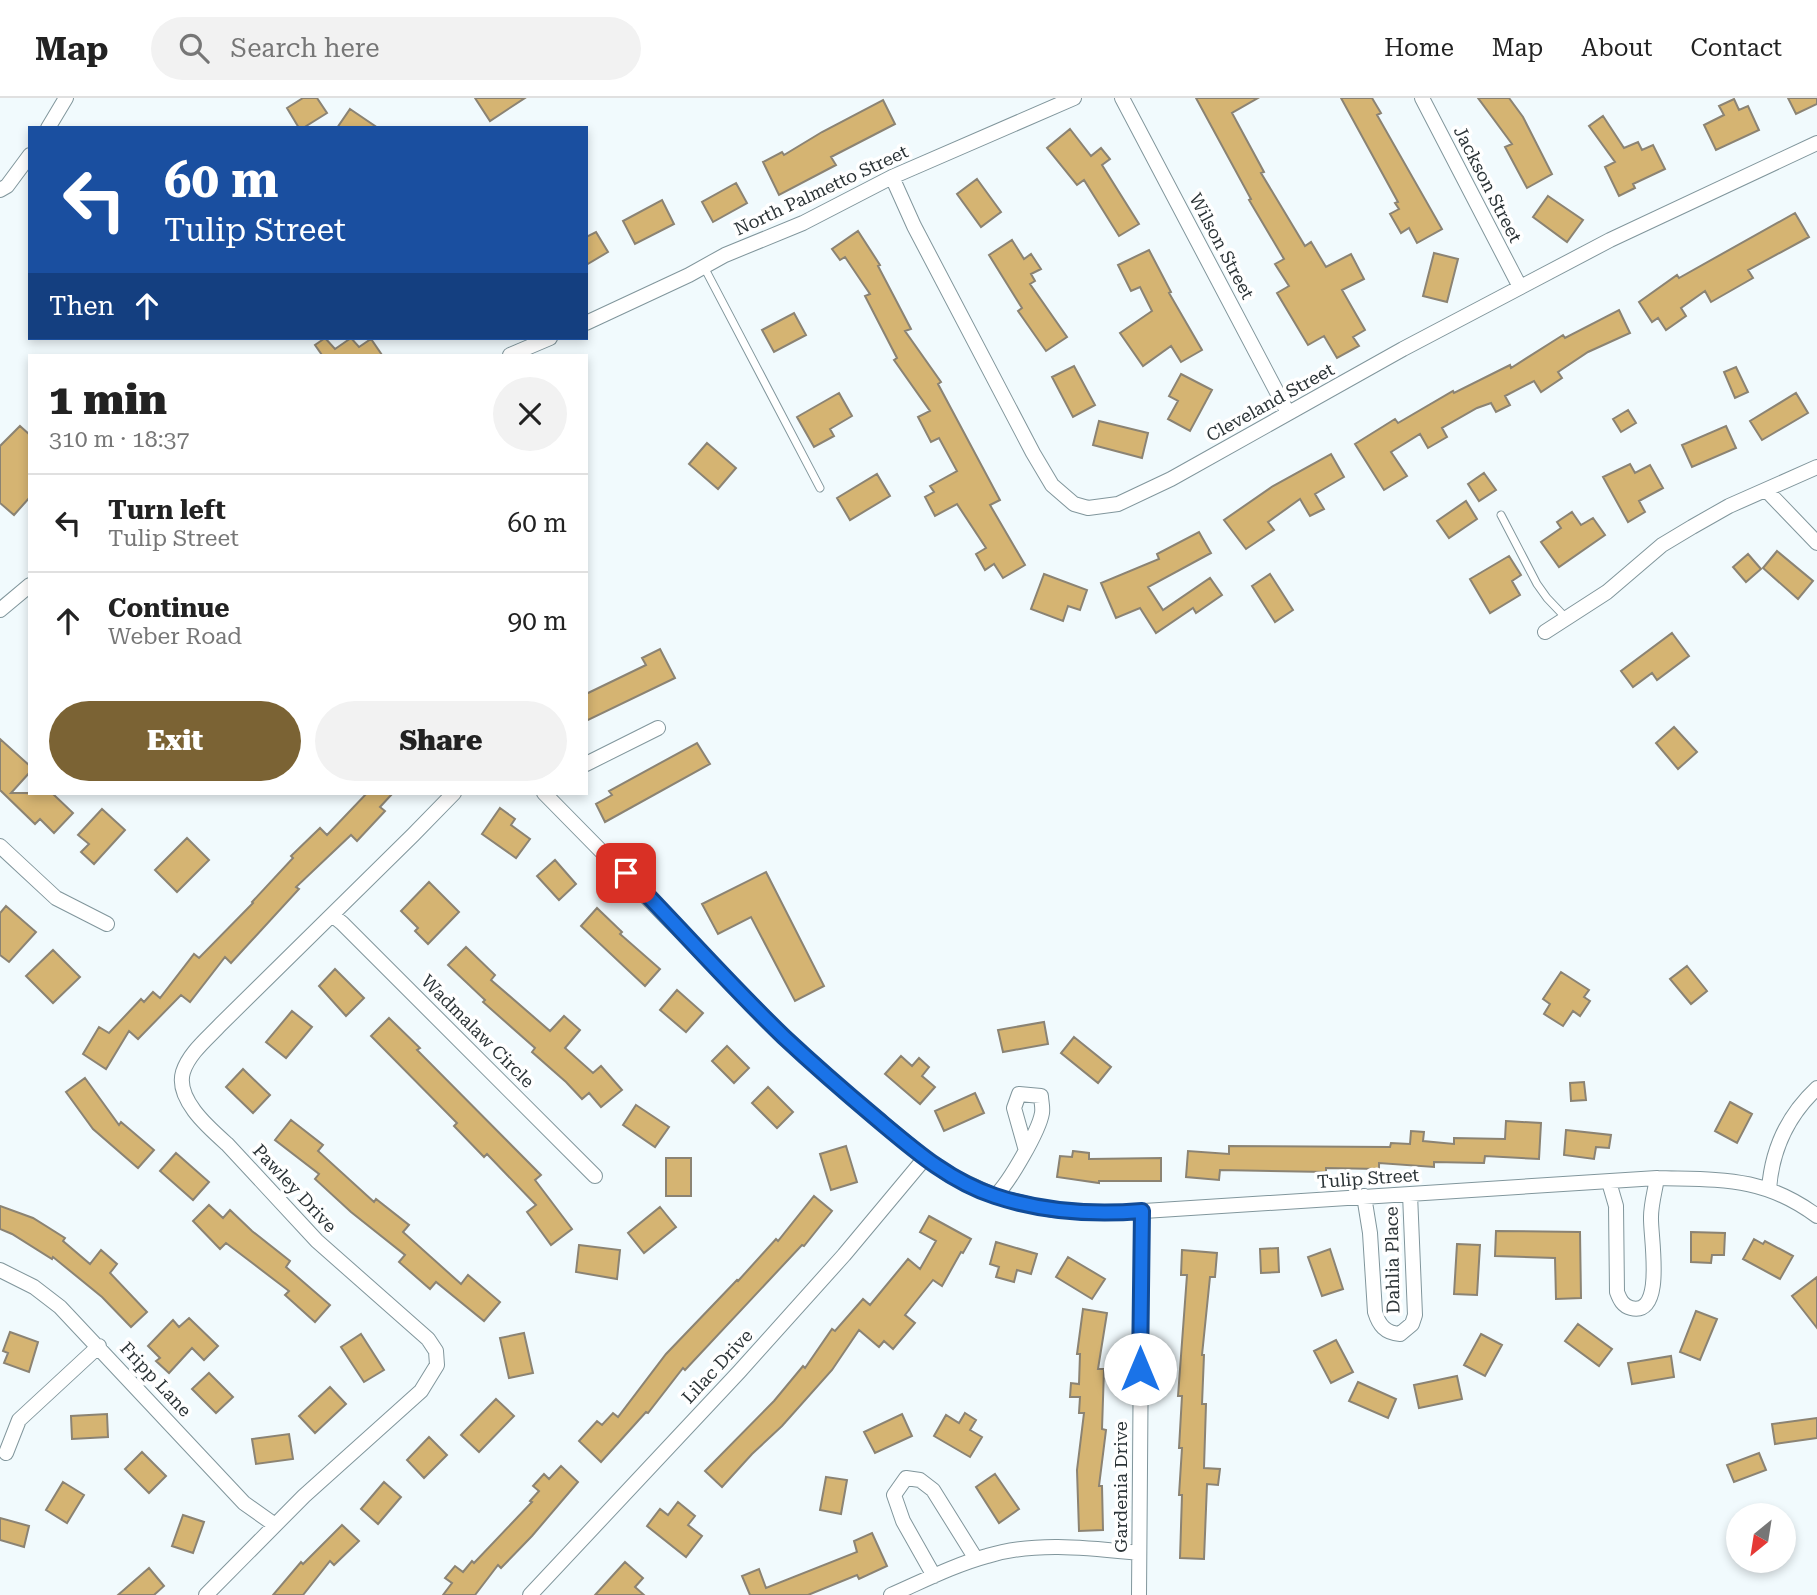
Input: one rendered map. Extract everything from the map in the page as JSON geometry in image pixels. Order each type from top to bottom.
[{"type":"street","points":[[49,126],[66,98]]},
{"type":"street","name":"North Palmetto Street","points":[[588,322],[765,237],[803,223],[892,177],[1074,98]]},
{"type":"street","name":"Wilson Street","points":[[1122,98],[1288,413]]},
{"type":"street","name":"Jackson Street","points":[[1422,98],[1520,287]]},
{"type":"street","name":"Cleveland Street","points":[[892,177],[914,226],[1032,453],[1052,485],[1074,504],[1088,508],[1118,504],[1181,473],[1622,234],[1817,143]]},
{"type":"street","points":[[0,190],[7,186],[28,158]]},
{"type":"street","points":[[532,351],[547,340]]},
{"type":"street","points":[[1545,632],[1607,592],[1662,545],[1729,506],[1817,467]]},
{"type":"street","points":[[1767,491],[1817,543]]},
{"type":"street","points":[[0,610],[28,587]]},
{"type":"street","points":[[588,763],[658,728]]},
{"type":"street","name":"Pawley Drive","points":[[206,1595],[275,1525],[421,1391],[437,1365],[436,1351],[428,1339],[317,1241],[227,1143],[213,1132],[184,1092],[184,1070],[198,1048],[452,795]]},
{"type":"street","name":"Tulip Street","points":[[546,795],[785,1038],[844,1091],[946,1173],[995,1196],[1052,1210],[1113,1213],[1657,1178],[1728,1180],[1769,1189],[1795,1201],[1817,1216]]},
{"type":"street","points":[[0,846],[56,898],[107,924]]},
{"type":"street","name":"Wadmalaw Circle","points":[[332,915],[595,1176]]},
{"type":"street","points":[[1769,1189],[1773,1155],[1784,1130],[1817,1088]]},
{"type":"street","points":[[995,1196],[1004,1187],[1025,1147]]},
{"type":"street","name":"Lilac Drive","points":[[536,1593],[844,1255],[925,1158]]},
{"type":"street","points":[[1609,1182],[1616,1206],[1616,1292],[1627,1307],[1636,1309],[1645,1305],[1652,1297],[1654,1285],[1651,1219],[1657,1178]]},
{"type":"street","name":"Dahlia Place","points":[[1364,1196],[1370,1233],[1375,1312],[1384,1329],[1400,1334],[1412,1324],[1415,1315],[1410,1194]]},
{"type":"street","name":"Gardenia Drive","points":[[1139,1595],[1142,1211]]},
{"type":"street","name":"Fripp Lane","points":[[0,1270],[34,1287],[60,1307],[244,1503],[275,1525]]},
{"type":"street","points":[[6,1453],[19,1420],[99,1346]]},
{"type":"street","points":[[934,1576],[903,1521],[894,1495],[906,1478],[919,1480],[933,1490],[976,1559]]},
{"type":"street","points":[[891,1595],[976,1559],[1017,1550],[1084,1547],[1139,1553]]},
{"type":"lane","points":[[704,267],[820,488]]},
{"type":"lane","points":[[1501,515],[1537,584],[1566,618]]},
{"type":"building","points":[[303,98],[317,98],[327,113],[306,126],[298,126],[287,108]]},
{"type":"building","points":[[475,98],[525,98],[490,121]]},
{"type":"building","points":[[1196,98],[1258,98],[1232,113],[1264,172],[1261,173],[1305,246],[1311,242],[1326,267],[1351,254],[1364,279],[1342,290],[1365,330],[1353,337],[1359,346],[1337,358],[1324,336],[1308,345],[1277,293],[1289,286],[1275,264],[1284,259],[1249,200],[1251,199]]},
{"type":"building","points":[[1341,98],[1372,98],[1381,113],[1377,115],[1442,229],[1417,243],[1409,228],[1401,233],[1390,214],[1399,209],[1395,203],[1398,202]]},
{"type":"building","points":[[1478,98],[1509,98],[1523,117],[1552,174],[1527,188],[1505,147],[1512,144]]},
{"type":"building","points":[[1788,98],[1817,98],[1817,104],[1796,114]]},
{"type":"building","points":[[1734,99],[1739,110],[1748,106],[1759,130],[1716,150],[1704,125],[1724,115],[1719,106]]},
{"type":"building","points":[[883,100],[895,124],[831,157],[836,165],[779,195],[763,162],[782,152],[784,155]]},
{"type":"building","points":[[350,109],[375,126],[338,126]]},
{"type":"building","points":[[1603,116],[1624,148],[1638,142],[1642,150],[1653,145],[1665,169],[1633,184],[1635,188],[1619,196],[1605,167],[1615,162],[1589,126]]},
{"type":"building","points":[[1070,129],[1091,156],[1101,148],[1110,159],[1102,165],[1139,224],[1119,236],[1084,180],[1077,185],[1047,148]]},
{"type":"building","points":[[977,179],[1001,212],[981,227],[957,194]]},
{"type":"building","points":[[736,183],[747,203],[713,222],[702,202]]},
{"type":"building","points":[[1548,196],[1583,220],[1567,242],[1533,217]]},
{"type":"building","points":[[662,200],[674,224],[635,244],[623,221]]},
{"type":"building","points":[[1795,213],[1809,237],[1748,270],[1753,278],[1711,302],[1705,291],[1681,308],[1686,316],[1666,330],[1658,318],[1652,322],[1639,302],[1677,275],[1679,278]]},
{"type":"building","points":[[858,231],[880,265],[878,266],[911,329],[905,331],[941,382],[938,384],[1000,500],[990,505],[1025,565],[1003,578],[994,564],[985,570],[976,554],[986,548],[957,504],[935,516],[925,497],[934,492],[930,486],[957,471],[939,438],[931,442],[918,417],[930,411],[894,360],[897,358],[865,296],[870,294],[845,257],[840,260],[832,249]]},
{"type":"building","points":[[596,232],[608,252],[588,264],[588,236]]},
{"type":"building","points":[[1012,240],[1024,259],[1031,254],[1041,269],[1031,274],[1035,281],[1030,284],[1067,337],[1046,351],[1018,311],[1022,308],[989,255]]},
{"type":"building","points":[[1149,250],[1171,292],[1169,293],[1202,350],[1181,362],[1171,346],[1143,366],[1120,333],[1152,311],[1140,287],[1131,291],[1118,265]]},
{"type":"building","points":[[1434,253],[1458,259],[1447,302],[1423,296]]},
{"type":"building","points":[[1619,310],[1630,333],[1588,352],[1558,372],[1562,378],[1541,392],[1534,381],[1505,396],[1510,405],[1496,412],[1491,403],[1442,428],[1447,437],[1428,448],[1420,434],[1391,452],[1407,476],[1384,490],[1355,444],[1395,419],[1398,423],[1453,391],[1454,393],[1510,365],[1511,368],[1563,335],[1565,338]]},
{"type":"building","points":[[794,313],[806,335],[774,352],[762,330]]},
{"type":"building","points":[[327,340],[335,349],[348,340],[353,340],[359,347],[372,340],[381,354],[321,354],[315,345]]},
{"type":"building","points":[[1074,366],[1095,405],[1073,417],[1052,377]]},
{"type":"building","points":[[1736,367],[1748,392],[1735,398],[1724,372]]},
{"type":"building","points":[[1181,374],[1212,390],[1190,431],[1168,419],[1178,401],[1169,396]]},
{"type":"building","points":[[839,393],[852,416],[830,429],[834,436],[814,447],[797,417]]},
{"type":"building","points":[[1796,393],[1808,413],[1762,440],[1750,421]]},
{"type":"building","points":[[1628,410],[1636,423],[1621,432],[1613,419]]},
{"type":"building","points":[[1099,421],[1148,433],[1142,458],[1093,445]]},
{"type":"building","points":[[20,426],[28,433],[28,499],[14,515],[0,503],[0,446]]},
{"type":"building","points":[[1726,426],[1736,448],[1692,467],[1682,445]]},
{"type":"building","points":[[707,443],[736,468],[718,489],[689,464]]},
{"type":"building","points":[[1331,454],[1344,477],[1315,494],[1324,509],[1310,516],[1300,499],[1268,522],[1274,530],[1246,549],[1224,520],[1273,486]]},
{"type":"building","points":[[1630,464],[1635,473],[1650,465],[1663,488],[1639,501],[1645,512],[1628,522],[1603,477]]},
{"type":"building","points":[[1484,473],[1496,490],[1479,501],[1468,484]]},
{"type":"building","points":[[877,474],[890,496],[850,520],[837,498]]},
{"type":"building","points":[[1466,501],[1477,519],[1449,538],[1437,521]]},
{"type":"building","points":[[1572,512],[1581,525],[1593,518],[1605,535],[1559,567],[1541,542],[1561,528],[1557,522]]},
{"type":"building","points":[[1199,532],[1211,553],[1148,587],[1163,610],[1210,578],[1222,595],[1196,613],[1193,608],[1156,633],[1140,608],[1116,618],[1101,583],[1159,559],[1157,554]]},
{"type":"building","points":[[1777,551],[1813,581],[1798,599],[1763,568]]},
{"type":"building","points":[[1748,554],[1761,569],[1746,582],[1733,567]]},
{"type":"building","points":[[1509,556],[1521,575],[1512,581],[1520,595],[1490,613],[1470,579]]},
{"type":"building","points":[[1044,574],[1087,590],[1080,610],[1068,606],[1063,621],[1031,609]]},
{"type":"building","points":[[1270,574],[1293,610],[1275,622],[1252,586]]},
{"type":"building","points":[[1672,633],[1689,656],[1657,680],[1652,673],[1633,687],[1621,671]]},
{"type":"building","points":[[660,649],[675,678],[588,720],[588,693],[646,665],[642,658]]},
{"type":"building","points":[[1674,727],[1697,752],[1678,769],[1656,743]]},
{"type":"building","points":[[0,739],[28,764],[28,774],[11,793],[54,795],[73,813],[54,833],[40,819],[35,824],[0,790]]},
{"type":"building","points":[[697,743],[710,764],[605,822],[596,804],[612,795],[609,791]]},
{"type":"building","points":[[365,795],[391,795],[380,807],[385,811],[357,841],[351,835],[296,887],[299,889],[231,963],[225,957],[190,1002],[181,995],[138,1039],[129,1031],[106,1069],[83,1054],[99,1027],[109,1033],[141,999],[144,1002],[153,992],[160,998],[194,954],[199,958],[253,903],[293,858],[291,856],[320,828],[327,835]]},
{"type":"building","points":[[500,808],[515,819],[511,825],[530,839],[516,858],[482,834]]},
{"type":"building","points":[[102,809],[125,830],[94,864],[81,852],[89,844],[78,835]]},
{"type":"building","points":[[187,838],[209,860],[177,892],[155,870]]},
{"type":"building","points":[[555,860],[576,884],[559,900],[537,876]]},
{"type":"building","points":[[766,872],[824,986],[795,1001],[751,917],[718,934],[702,904]]},
{"type":"building","points":[[429,882],[459,912],[428,944],[415,931],[418,928],[401,911]]},
{"type":"building","points":[[6,906],[36,932],[9,962],[0,955],[0,913]]},
{"type":"building","points":[[597,908],[622,932],[620,934],[660,969],[645,986],[581,926]]},
{"type":"building","points":[[466,947],[495,975],[491,980],[550,1031],[564,1016],[580,1030],[565,1048],[593,1073],[601,1066],[622,1090],[601,1107],[589,1093],[582,1099],[532,1052],[535,1048],[483,1002],[485,1000],[448,965]]},
{"type":"building","points":[[53,950],[80,977],[53,1003],[26,976]]},
{"type":"building","points":[[1687,966],[1707,991],[1691,1004],[1670,979]]},
{"type":"building","points":[[335,969],[364,998],[346,1016],[319,986]]},
{"type":"building","points":[[1561,972],[1589,990],[1584,997],[1590,1001],[1580,1016],[1573,1011],[1563,1026],[1544,1014],[1550,1004],[1543,999]]},
{"type":"building","points":[[677,990],[703,1013],[686,1032],[660,1010]]},
{"type":"building","points":[[292,1011],[312,1027],[286,1058],[266,1042]]},
{"type":"building","points":[[389,1018],[420,1048],[417,1050],[541,1175],[535,1180],[572,1229],[551,1245],[527,1212],[536,1205],[487,1154],[484,1157],[454,1126],[457,1123],[371,1036]]},
{"type":"building","points":[[1044,1022],[1048,1044],[1003,1052],[998,1030]]},
{"type":"building","points":[[1074,1037],[1111,1067],[1098,1083],[1061,1053]]},
{"type":"building","points":[[727,1046],[749,1068],[734,1083],[712,1061]]},
{"type":"building","points":[[901,1056],[912,1066],[919,1058],[929,1067],[922,1076],[935,1087],[920,1104],[885,1074]]},
{"type":"building","points":[[243,1069],[270,1095],[253,1113],[226,1087]]},
{"type":"building","points":[[85,1078],[119,1125],[121,1122],[154,1150],[138,1168],[93,1129],[66,1092]]},
{"type":"building","points":[[1584,1082],[1586,1100],[1571,1101],[1570,1083]]},
{"type":"building","points":[[768,1087],[793,1112],[777,1128],[752,1103]]},
{"type":"building","points":[[975,1093],[984,1113],[944,1131],[935,1111]]},
{"type":"building","points":[[1730,1102],[1752,1114],[1737,1143],[1715,1131]]},
{"type":"building","points":[[636,1105],[669,1127],[655,1147],[623,1125]]},
{"type":"building","points":[[291,1120],[323,1145],[318,1151],[374,1202],[376,1199],[409,1225],[403,1232],[461,1284],[468,1275],[500,1302],[484,1321],[436,1282],[430,1289],[399,1262],[405,1255],[315,1179],[319,1174],[275,1140]]},
{"type":"building","points":[[1506,1121],[1541,1123],[1539,1159],[1485,1156],[1484,1163],[1434,1162],[1434,1167],[1379,1163],[1379,1169],[1326,1168],[1326,1172],[1220,1170],[1219,1180],[1186,1177],[1188,1151],[1229,1154],[1229,1146],[1390,1147],[1391,1143],[1410,1144],[1411,1131],[1424,1132],[1423,1141],[1454,1144],[1454,1138],[1505,1139]]},
{"type":"building","points":[[1566,1130],[1611,1135],[1609,1148],[1596,1147],[1594,1159],[1564,1155]]},
{"type":"building","points":[[846,1146],[857,1182],[831,1190],[820,1154]]},
{"type":"building","points":[[1073,1151],[1089,1153],[1089,1159],[1161,1158],[1161,1181],[1099,1183],[1057,1177],[1060,1156],[1072,1157]]},
{"type":"building","points":[[176,1153],[209,1182],[193,1200],[160,1171]]},
{"type":"building","points":[[666,1158],[691,1158],[691,1196],[666,1196]]},
{"type":"building","points":[[814,1196],[832,1211],[804,1246],[802,1245],[685,1370],[683,1368],[648,1413],[646,1412],[601,1462],[579,1441],[597,1421],[602,1425],[613,1413],[618,1417],[666,1354],[776,1239],[778,1241]]},
{"type":"building","points":[[209,1205],[223,1218],[230,1210],[290,1261],[286,1267],[330,1305],[315,1322],[285,1295],[289,1291],[226,1243],[220,1249],[193,1221]]},
{"type":"building","points":[[0,1206],[33,1218],[65,1238],[63,1241],[90,1264],[101,1250],[117,1264],[110,1273],[147,1312],[131,1327],[102,1297],[53,1257],[52,1259],[0,1229]]},
{"type":"building","points":[[660,1207],[676,1227],[644,1253],[628,1233]]},
{"type":"building","points":[[929,1216],[971,1239],[942,1286],[933,1280],[905,1315],[915,1323],[893,1349],[884,1341],[879,1347],[859,1330],[832,1370],[722,1487],[705,1471],[774,1401],[803,1366],[805,1368],[832,1329],[835,1331],[863,1299],[870,1305],[908,1259],[920,1269],[936,1241],[920,1232]]},
{"type":"building","points":[[1496,1231],[1580,1232],[1581,1298],[1556,1299],[1555,1258],[1495,1256]]},
{"type":"building","points":[[1691,1232],[1725,1233],[1724,1255],[1712,1255],[1711,1263],[1691,1262]]},
{"type":"building","points":[[1754,1239],[1763,1244],[1765,1241],[1793,1256],[1780,1279],[1743,1259]]},
{"type":"building","points":[[996,1242],[1037,1254],[1031,1274],[1017,1270],[1014,1282],[996,1277],[999,1267],[990,1264]]},
{"type":"building","points":[[1457,1244],[1480,1245],[1477,1295],[1454,1294]]},
{"type":"building","points":[[579,1245],[620,1250],[617,1279],[576,1272]]},
{"type":"building","points":[[1278,1248],[1279,1272],[1261,1273],[1260,1249]]},
{"type":"building","points":[[1330,1249],[1343,1289],[1322,1296],[1308,1257]]},
{"type":"building","points":[[1182,1250],[1217,1253],[1215,1277],[1210,1277],[1202,1355],[1202,1404],[1206,1404],[1204,1468],[1220,1469],[1218,1485],[1207,1484],[1204,1559],[1180,1558],[1182,1495],[1179,1495],[1182,1448],[1179,1448],[1182,1396],[1178,1396],[1187,1275],[1181,1275]]},
{"type":"building","points":[[1068,1257],[1105,1279],[1092,1299],[1056,1277]]},
{"type":"building","points":[[1817,1277],[1817,1328],[1792,1296]]},
{"type":"building","points":[[1083,1309],[1107,1313],[1098,1369],[1104,1369],[1102,1429],[1106,1430],[1099,1486],[1102,1486],[1103,1530],[1079,1531],[1077,1470],[1084,1413],[1079,1413],[1080,1397],[1070,1397],[1071,1383],[1079,1384],[1080,1354],[1077,1354]]},
{"type":"building","points":[[1696,1311],[1717,1319],[1700,1360],[1680,1352]]},
{"type":"building","points":[[189,1318],[218,1346],[204,1360],[192,1348],[169,1373],[156,1361],[160,1358],[148,1346],[173,1320],[179,1327]]},
{"type":"building","points":[[1578,1324],[1612,1349],[1599,1366],[1565,1341]]},
{"type":"building","points":[[10,1332],[38,1342],[29,1372],[4,1363],[8,1353],[3,1351]]},
{"type":"building","points":[[524,1333],[533,1373],[509,1378],[500,1338]]},
{"type":"building","points":[[361,1334],[384,1370],[364,1382],[341,1347]]},
{"type":"building","points":[[1481,1334],[1502,1345],[1485,1376],[1464,1365]]},
{"type":"building","points":[[1336,1340],[1353,1372],[1331,1383],[1314,1351]]},
{"type":"building","points":[[1671,1356],[1674,1377],[1632,1384],[1628,1363]]},
{"type":"building","points":[[209,1373],[233,1397],[216,1413],[192,1389]]},
{"type":"building","points":[[1457,1376],[1462,1399],[1419,1408],[1414,1385]]},
{"type":"building","points":[[1358,1382],[1396,1399],[1388,1418],[1349,1401]]},
{"type":"building","points":[[330,1387],[346,1404],[315,1433],[299,1416]]},
{"type":"building","points":[[496,1399],[514,1416],[479,1452],[461,1435]]},
{"type":"building","points":[[965,1413],[976,1420],[970,1430],[982,1437],[970,1457],[934,1436],[946,1415],[959,1423]]},
{"type":"building","points":[[107,1414],[108,1437],[72,1439],[71,1416]]},
{"type":"building","points":[[902,1414],[912,1436],[875,1453],[864,1432]]},
{"type":"building","points":[[1817,1418],[1817,1438],[1775,1444],[1772,1424]]},
{"type":"building","points":[[289,1434],[293,1459],[256,1464],[252,1439]]},
{"type":"building","points":[[429,1437],[447,1455],[424,1478],[407,1460]]},
{"type":"building","points":[[142,1452],[166,1476],[149,1493],[125,1469]]},
{"type":"building","points":[[1759,1453],[1766,1470],[1734,1482],[1727,1465]]},
{"type":"building","points":[[561,1466],[578,1482],[532,1536],[501,1568],[498,1565],[475,1595],[443,1595],[452,1583],[445,1578],[455,1566],[463,1572],[472,1561],[474,1563],[532,1502],[530,1501],[539,1491],[533,1486],[544,1474],[549,1479]]},
{"type":"building","points":[[995,1474],[1019,1509],[999,1523],[976,1487]]},
{"type":"building","points":[[826,1477],[847,1480],[841,1514],[820,1510]]},
{"type":"building","points":[[63,1482],[84,1495],[67,1523],[46,1510]]},
{"type":"building","points":[[384,1482],[401,1497],[378,1524],[361,1509]]},
{"type":"building","points":[[678,1502],[695,1516],[688,1525],[702,1536],[686,1557],[647,1526],[660,1509],[668,1515]]},
{"type":"building","points":[[183,1515],[204,1522],[193,1553],[172,1546]]},
{"type":"building","points":[[0,1518],[29,1526],[24,1547],[0,1540]]},
{"type":"building","points":[[342,1525],[359,1541],[334,1565],[330,1561],[303,1595],[273,1595],[301,1562],[303,1564]]},
{"type":"building","points":[[872,1533],[887,1566],[859,1579],[857,1575],[808,1595],[750,1595],[742,1576],[759,1569],[766,1588],[857,1552],[854,1541]]},
{"type":"building","points":[[625,1562],[643,1578],[635,1587],[644,1595],[595,1595]]},
{"type":"building","points":[[149,1568],[164,1586],[154,1595],[118,1595]]},
{"type":"route","points":[[626,873],[785,1038],[844,1091],[946,1173],[995,1196],[1052,1210],[1082,1213],[1142,1211],[1140,1369]]}]
